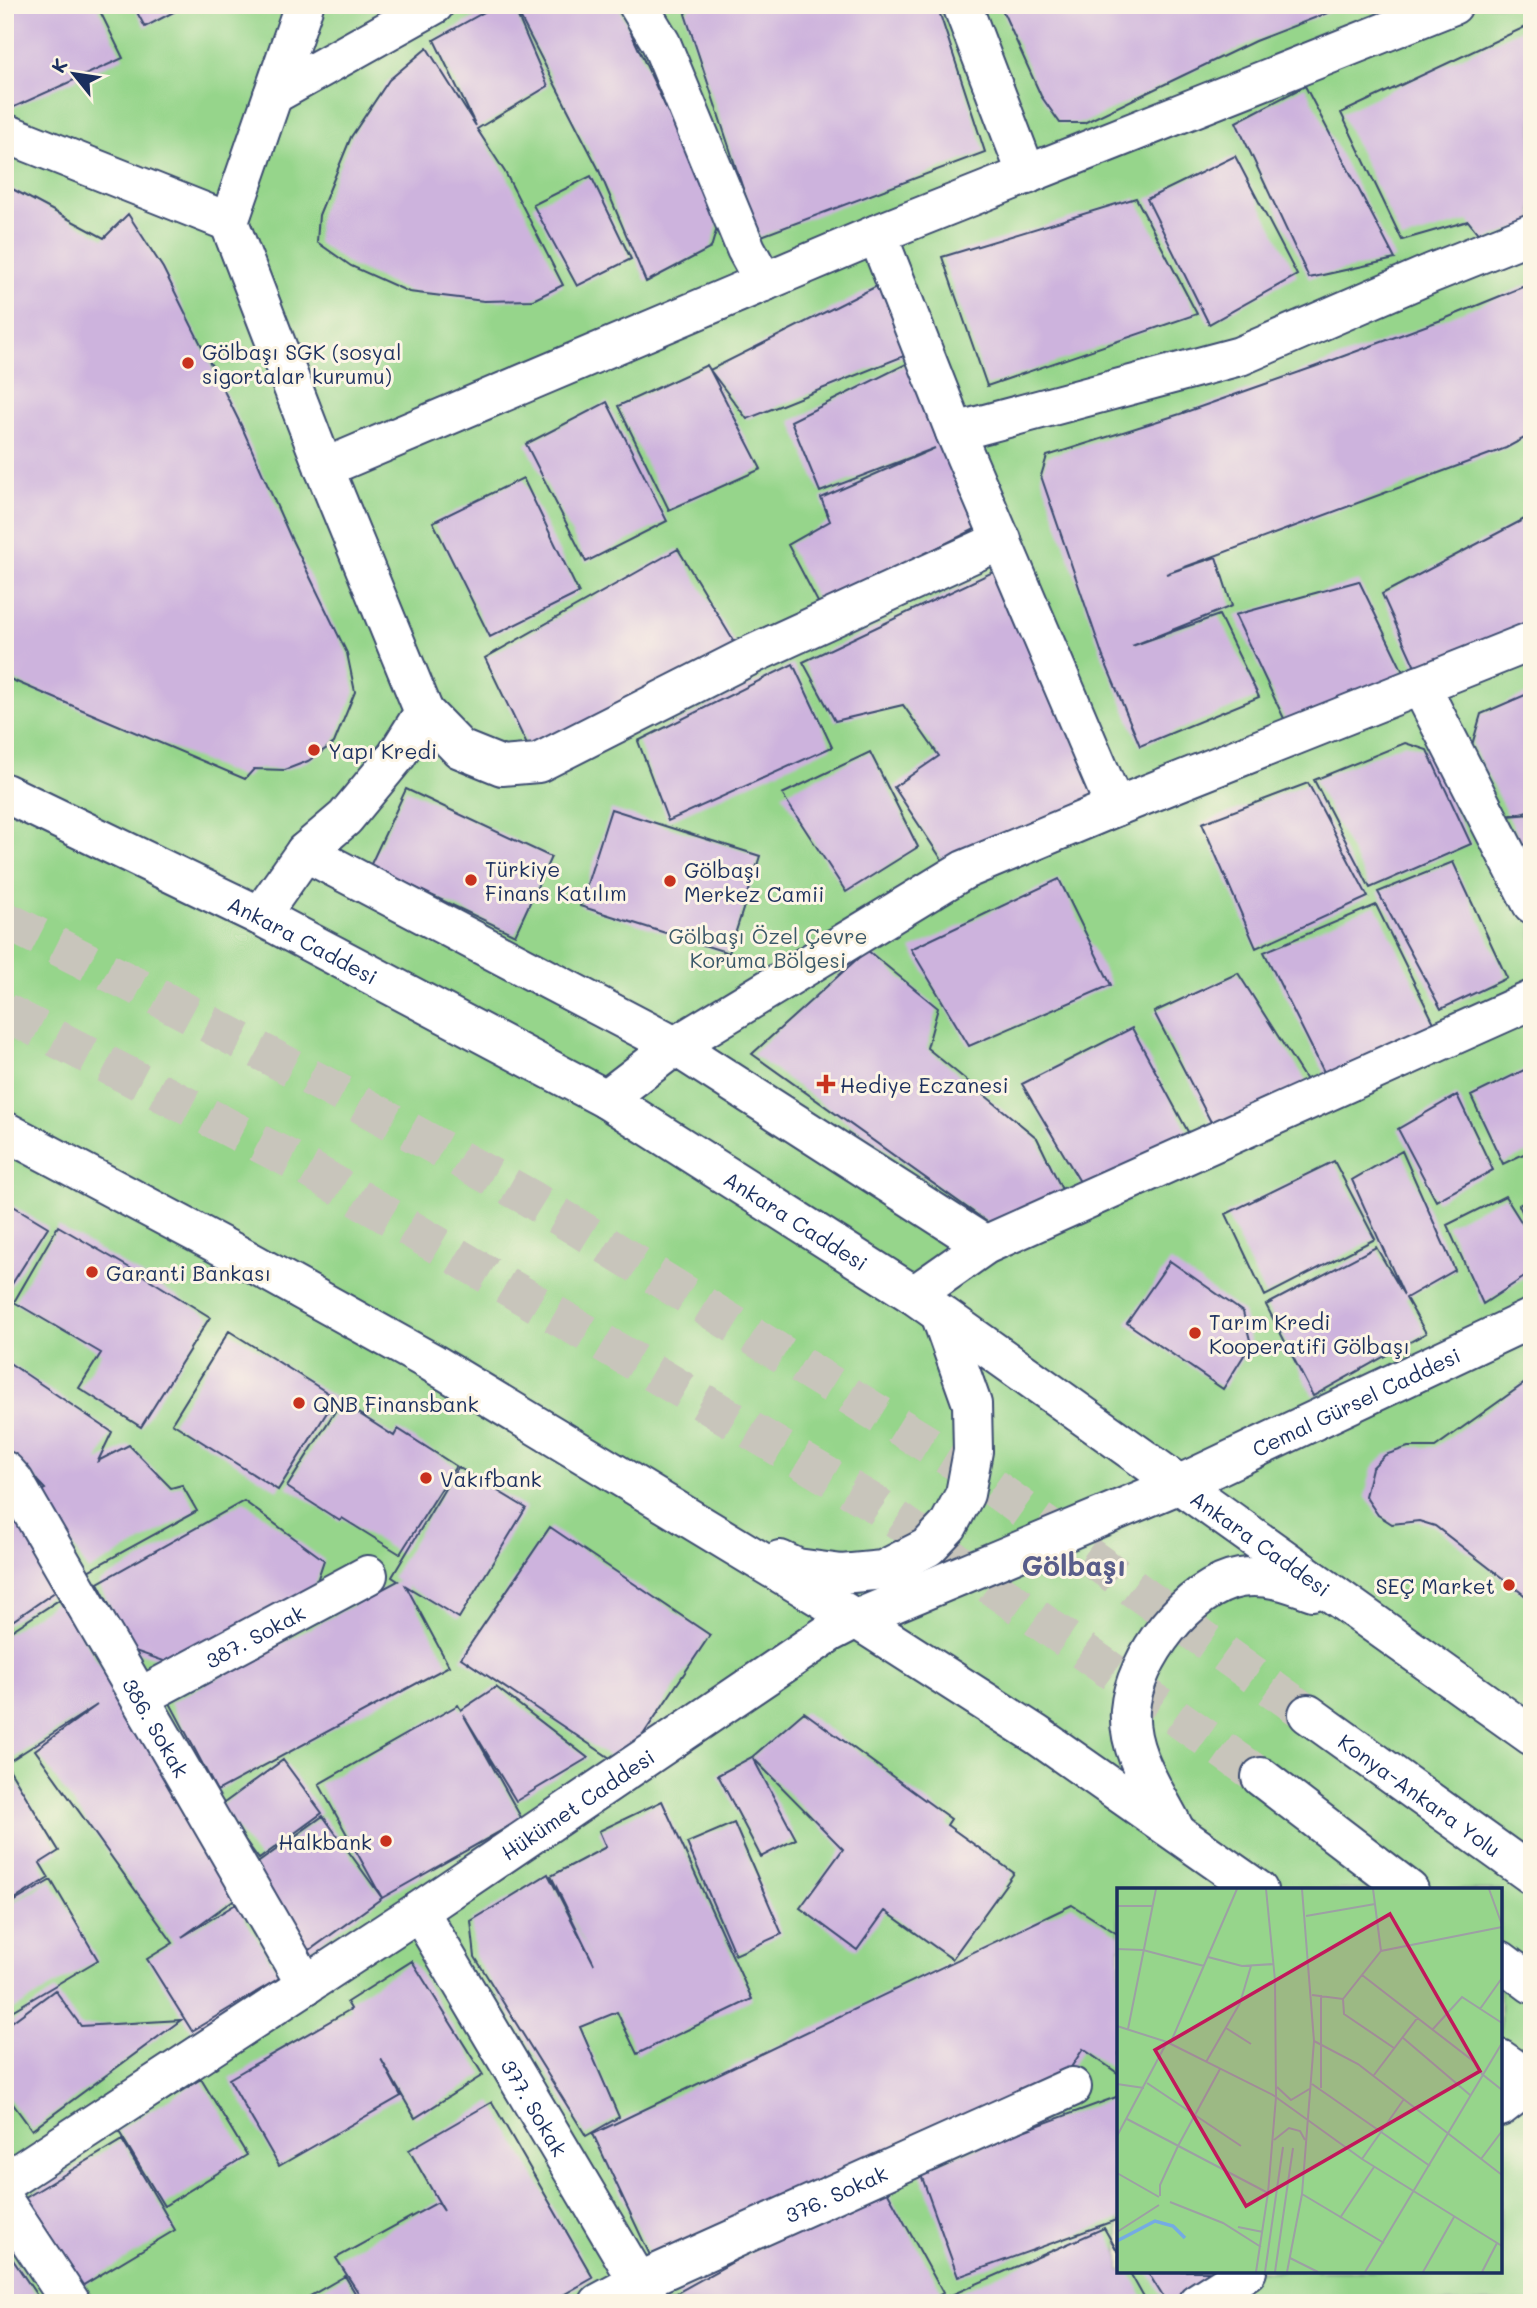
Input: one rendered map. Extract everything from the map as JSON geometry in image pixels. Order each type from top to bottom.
[{"type":"main road","points":[[304,5],[229,222],[324,468],[424,712],[460,749],[502,766],[538,763],[754,654],[1002,540]]},
{"type":"main road","points":[[274,94],[434,5]]},
{"type":"main road","points":[[638,5],[661,43],[746,249],[764,282]]},
{"type":"main road","points":[[962,5],[1027,174]]},
{"type":"main road","points":[[324,468],[877,234],[1453,5]]},
{"type":"main road","points":[[5,133],[229,222]]},
{"type":"main road","points":[[955,432],[1240,356],[1532,233]]},
{"type":"main road","points":[[877,234],[955,432],[1115,807]]},
{"type":"main road","points":[[606,1099],[675,1046],[964,870],[1532,641]]},
{"type":"main road","points":[[1420,685],[1532,904]]},
{"type":"main road","points":[[260,916],[305,852],[345,818],[397,755],[424,712]]},
{"type":"main road","name":"Ankara Caddesi","points":[[5,793],[260,916],[606,1099],[927,1305],[1532,1736]]},
{"type":"main road","points":[[305,852],[675,1046],[985,1245]]},
{"type":"main road","points":[[698,1524],[797,1568],[842,1574],[883,1570],[928,1547],[948,1526],[965,1494],[973,1451],[972,1404],[927,1305],[985,1245],[1532,1000]]},
{"type":"main road","points":[[5,1131],[242,1257],[431,1362],[856,1619],[1037,1735],[1255,1888]]},
{"type":"main road","name":"Cemal Gürsel Caddesi","points":[[1180,1484],[1532,1318]]},
{"type":"main road","name":"386. Sokak","points":[[5,1471],[14,1481],[306,1985]]},
{"type":"main road","name":"Hükümet Caddesi","points":[[8,2179],[419,1911],[829,1633],[856,1619],[1180,1484]]},
{"type":"main road","name":"387. Sokak","points":[[140,1697],[368,1576]]},
{"type":"main road","points":[[1177,1833],[1134,1749],[1130,1710],[1144,1666],[1170,1626],[1190,1605],[1215,1586],[1241,1578],[1277,1578],[1344,1603]]},
{"type":"main road","name":"Konya-Ankara Yolu","points":[[1308,1714],[1532,1875]]},
{"type":"main road","points":[[1261,1777],[1406,1888]]},
{"type":"main road","name":"377. Sokak","points":[[419,1911],[644,2292]]},
{"type":"main road","points":[[1502,1962],[1532,1984]]},
{"type":"main road","points":[[1502,2060],[1532,2081],[1502,2105]]},
{"type":"main road","name":"376. Sokak","points":[[599,2303],[644,2292],[1072,2087]]},
{"type":"main road","points":[[8,2179],[71,2303]]},
{"type":"main road","points":[[1197,2303],[1244,2273]]},
{"type":"green space","name":"Gölbaşı Özel Çevre Koruma Bölgesi","points":[[5,5],[1532,5],[1532,2303],[5,2303]]},
{"type":"building","points":[[5,5],[97,5],[123,58],[12,108],[5,105]]},
{"type":"building","points":[[133,5],[187,5],[145,27]]},
{"type":"building","points":[[497,5],[513,5],[548,86],[477,129],[505,172],[563,285],[533,300],[484,301],[409,292],[351,266],[317,242],[319,215],[351,137],[389,80],[427,48],[476,126],[434,40]]},
{"type":"building","points":[[514,5],[618,5],[719,221],[711,248],[646,282],[598,168]]},
{"type":"building","points":[[691,5],[937,5],[985,152],[759,237],[685,14]]},
{"type":"building","points":[[1000,5],[1348,5],[1255,41],[1084,123],[1060,123],[1041,96]]},
{"type":"building","points":[[1527,26],[1532,35],[1532,223],[1484,241],[1468,221],[1402,240],[1341,113]]},
{"type":"building","points":[[1305,86],[1395,259],[1309,278],[1236,122]]},
{"type":"building","points":[[1235,156],[1297,275],[1209,324],[1147,199]]},
{"type":"building","points":[[591,176],[631,259],[577,286],[533,205]]},
{"type":"building","points":[[5,185],[104,238],[128,214],[163,268],[241,425],[290,536],[347,653],[355,692],[334,743],[308,761],[285,770],[254,769],[245,779],[5,677]]},
{"type":"building","points":[[1136,198],[1197,314],[987,386],[942,257]]},
{"type":"building","points":[[887,281],[914,352],[747,419],[710,370]]},
{"type":"building","points":[[1532,283],[1532,434],[1506,448],[1166,574],[1216,557],[1232,606],[1132,646],[1219,615],[1259,697],[1140,746],[1103,657],[1041,476],[1047,456],[1180,414],[1314,367]]},
{"type":"building","points":[[912,361],[981,526],[820,606],[788,545],[830,521],[821,498],[935,448],[820,492],[791,421]]},
{"type":"building","points":[[707,365],[761,469],[669,510],[618,406]]},
{"type":"building","points":[[607,402],[667,521],[586,562],[526,444]]},
{"type":"building","points":[[523,478],[579,593],[490,637],[433,522]]},
{"type":"building","points":[[1532,515],[1532,630],[1419,676],[1382,594]]},
{"type":"building","points":[[678,549],[739,650],[530,751],[485,658]]},
{"type":"building","points":[[997,570],[1103,805],[950,872],[894,787],[939,756],[903,705],[835,721],[803,662]]},
{"type":"building","points":[[1359,581],[1407,680],[1288,727],[1235,615]]},
{"type":"building","points":[[793,664],[832,747],[668,821],[638,741]]},
{"type":"building","points":[[1532,692],[1532,810],[1508,816],[1472,745],[1481,714]]},
{"type":"building","points":[[1405,743],[1427,750],[1471,844],[1370,888],[1314,780]]},
{"type":"building","points":[[870,752],[918,847],[846,892],[782,794]]},
{"type":"building","points":[[1308,783],[1368,897],[1256,948],[1202,823]]},
{"type":"building","points":[[406,789],[551,857],[515,935],[370,866]]},
{"type":"building","name":"Gölbaşı Merkez Camii","points":[[611,809],[760,856],[729,953],[580,906]]},
{"type":"building","points":[[1532,814],[1532,865],[1508,816]]},
{"type":"building","points":[[1453,862],[1507,978],[1441,1009],[1378,892]]},
{"type":"building","points":[[1059,879],[1111,985],[969,1046],[911,949]]},
{"type":"building","points":[[1376,905],[1439,1033],[1329,1082],[1264,952]]},
{"type":"building","points":[[867,950],[938,1008],[927,1048],[1037,1138],[1068,1202],[997,1229],[752,1054]]},
{"type":"building","points":[[1238,973],[1309,1085],[1213,1126],[1154,1012]]},
{"type":"building","points":[[1132,1028],[1193,1141],[1086,1192],[1022,1084]]},
{"type":"building","points":[[1532,1066],[1532,1150],[1503,1164],[1471,1096]]},
{"type":"building","points":[[1457,1095],[1493,1170],[1436,1201],[1398,1129]]},
{"type":"building","points":[[1402,1151],[1455,1270],[1406,1298],[1426,1333],[1313,1396],[1266,1305],[1376,1247],[1404,1295],[1352,1180]]},
{"type":"building","points":[[1334,1161],[1375,1239],[1265,1296],[1226,1214]]},
{"type":"building","points":[[1505,1196],[1532,1239],[1532,1272],[1483,1304],[1447,1225]]},
{"type":"building","points":[[1532,1198],[1532,1233],[1519,1205]]},
{"type":"building","points":[[5,1201],[48,1227],[5,1295]]},
{"type":"building","points":[[58,1226],[210,1317],[141,1427],[79,1388],[101,1353],[14,1302]]},
{"type":"building","name":"Tarım Kredi Kooperatifi Gölbaşı","points":[[1170,1261],[1243,1312],[1251,1344],[1223,1389],[1127,1323]]},
{"type":"building","points":[[229,1331],[336,1398],[278,1490],[172,1423]]},
{"type":"building","points":[[5,1360],[112,1432],[98,1461],[129,1445],[171,1488],[182,1485],[197,1511],[88,1571],[39,1492],[45,1489],[5,1447]]},
{"type":"building","points":[[1532,1378],[1532,1601],[1435,1526],[1419,1521],[1392,1524],[1378,1515],[1365,1496],[1372,1468],[1385,1455],[1408,1447],[1435,1447]]},
{"type":"building","points":[[341,1402],[394,1436],[398,1429],[456,1466],[400,1554],[342,1518],[340,1521],[287,1487]]},
{"type":"building","points":[[458,1467],[526,1508],[459,1618],[406,1586],[449,1666],[217,1791],[170,1703],[398,1581],[392,1577]]},
{"type":"building","points":[[5,1495],[65,1585],[5,1626]]},
{"type":"building","points":[[244,1501],[324,1560],[314,1590],[178,1666],[132,1650],[98,1583]]},
{"type":"building","points":[[550,1527],[710,1635],[622,1766],[461,1658]]},
{"type":"building","points":[[59,1600],[117,1691],[186,1786],[172,1795],[243,1893],[182,1937],[236,1904],[281,1977],[192,2031],[147,1959],[173,1943],[35,1750],[97,1705],[5,1764],[5,1635]]},
{"type":"building","points":[[496,1687],[588,1758],[516,1801],[463,1714],[522,1819],[382,1898],[319,1784],[458,1705],[461,1710]]},
{"type":"building","points":[[804,1712],[951,1819],[947,1825],[1014,1873],[952,1959],[885,1911],[857,1950],[800,1908],[843,1849],[753,1758],[796,1839],[761,1857],[718,1775],[752,1757]]},
{"type":"building","points":[[283,1760],[322,1813],[259,1859],[220,1806]]},
{"type":"building","points":[[8,1767],[59,1851],[40,1863],[49,1878],[5,1905],[5,1769]]},
{"type":"building","points":[[662,1801],[752,1999],[637,2054],[617,2012],[580,2027],[619,2117],[586,2136],[475,1957],[471,1921],[548,1874],[594,1964],[551,1876],[606,1847],[599,1831]]},
{"type":"building","points":[[323,1816],[382,1898],[307,1952],[248,1870]]},
{"type":"building","points":[[734,1823],[782,1934],[735,1955],[687,1843]]},
{"type":"building","points":[[51,1880],[98,1960],[5,2015],[5,1907]]},
{"type":"building","points":[[1072,1905],[1117,1934],[1117,2073],[1083,2049],[1066,2075],[655,2266],[593,2134]]},
{"type":"building","points":[[412,1961],[483,2075],[415,2118],[381,2059],[401,2096],[279,2166],[229,2079],[351,2009],[347,2002]]},
{"type":"building","points":[[55,1990],[81,2026],[181,2020],[32,2130],[5,2093],[5,2027]]},
{"type":"building","points":[[201,2079],[247,2155],[164,2206],[118,2130]]},
{"type":"building","points":[[1117,2097],[1117,2220],[958,2277],[919,2169]]},
{"type":"building","points":[[492,2102],[593,2278],[549,2303],[365,2303],[336,2258],[438,2202],[444,2211],[409,2150]]},
{"type":"building","points":[[122,2140],[175,2230],[75,2290],[22,2200]]},
{"type":"building","points":[[881,2180],[943,2293],[925,2303],[682,2303],[677,2293]]},
{"type":"building","points":[[1104,2228],[1117,2251],[1117,2273],[1130,2273],[1147,2303],[933,2303]]},
{"type":"building","points":[[5,2248],[42,2303],[5,2303]]},
{"type":"building","points":[[1148,2273],[1222,2273],[1174,2303],[1167,2303]]},
{"type":"building","points":[[345,2276],[361,2303],[298,2303]]},
{"type":"tunnel","points":[[5,920],[353,1100],[528,1197],[966,1468],[1308,1714]]},
{"type":"tunnel","points":[[5,1012],[309,1169],[875,1504],[1261,1777]]},
{"type":"place","name":"Gölbaşı SGK (sosyal sigortalar kurumu)","points":[[188,363]]},
{"type":"place","name":"Yapı Kredi","points":[[314,750]]},
{"type":"place","name":"Türkiye Finans Katılım","points":[[471,880]]},
{"type":"place","name":"Gölbaşı Merkez Camii","points":[[670,881]]},
{"type":"place","name":"Hediye Eczanesi","points":[[826,1084]]},
{"type":"place","name":"Garanti Bankası","points":[[92,1272]]},
{"type":"place","name":"Tarım Kredi Kooperatifi Gölbaşı","points":[[1195,1333]]},
{"type":"place","name":"QNB Finansbank","points":[[299,1403]]},
{"type":"place","name":"Vakıfbank","points":[[426,1478]]},
{"type":"place","name":"SEÇ Market","points":[[1509,1585]]},
{"type":"place","name":"Halkbank","points":[[386,1841]]},
{"type":"district","name":"Gölbaşı","points":[[1074,1565]]}]
